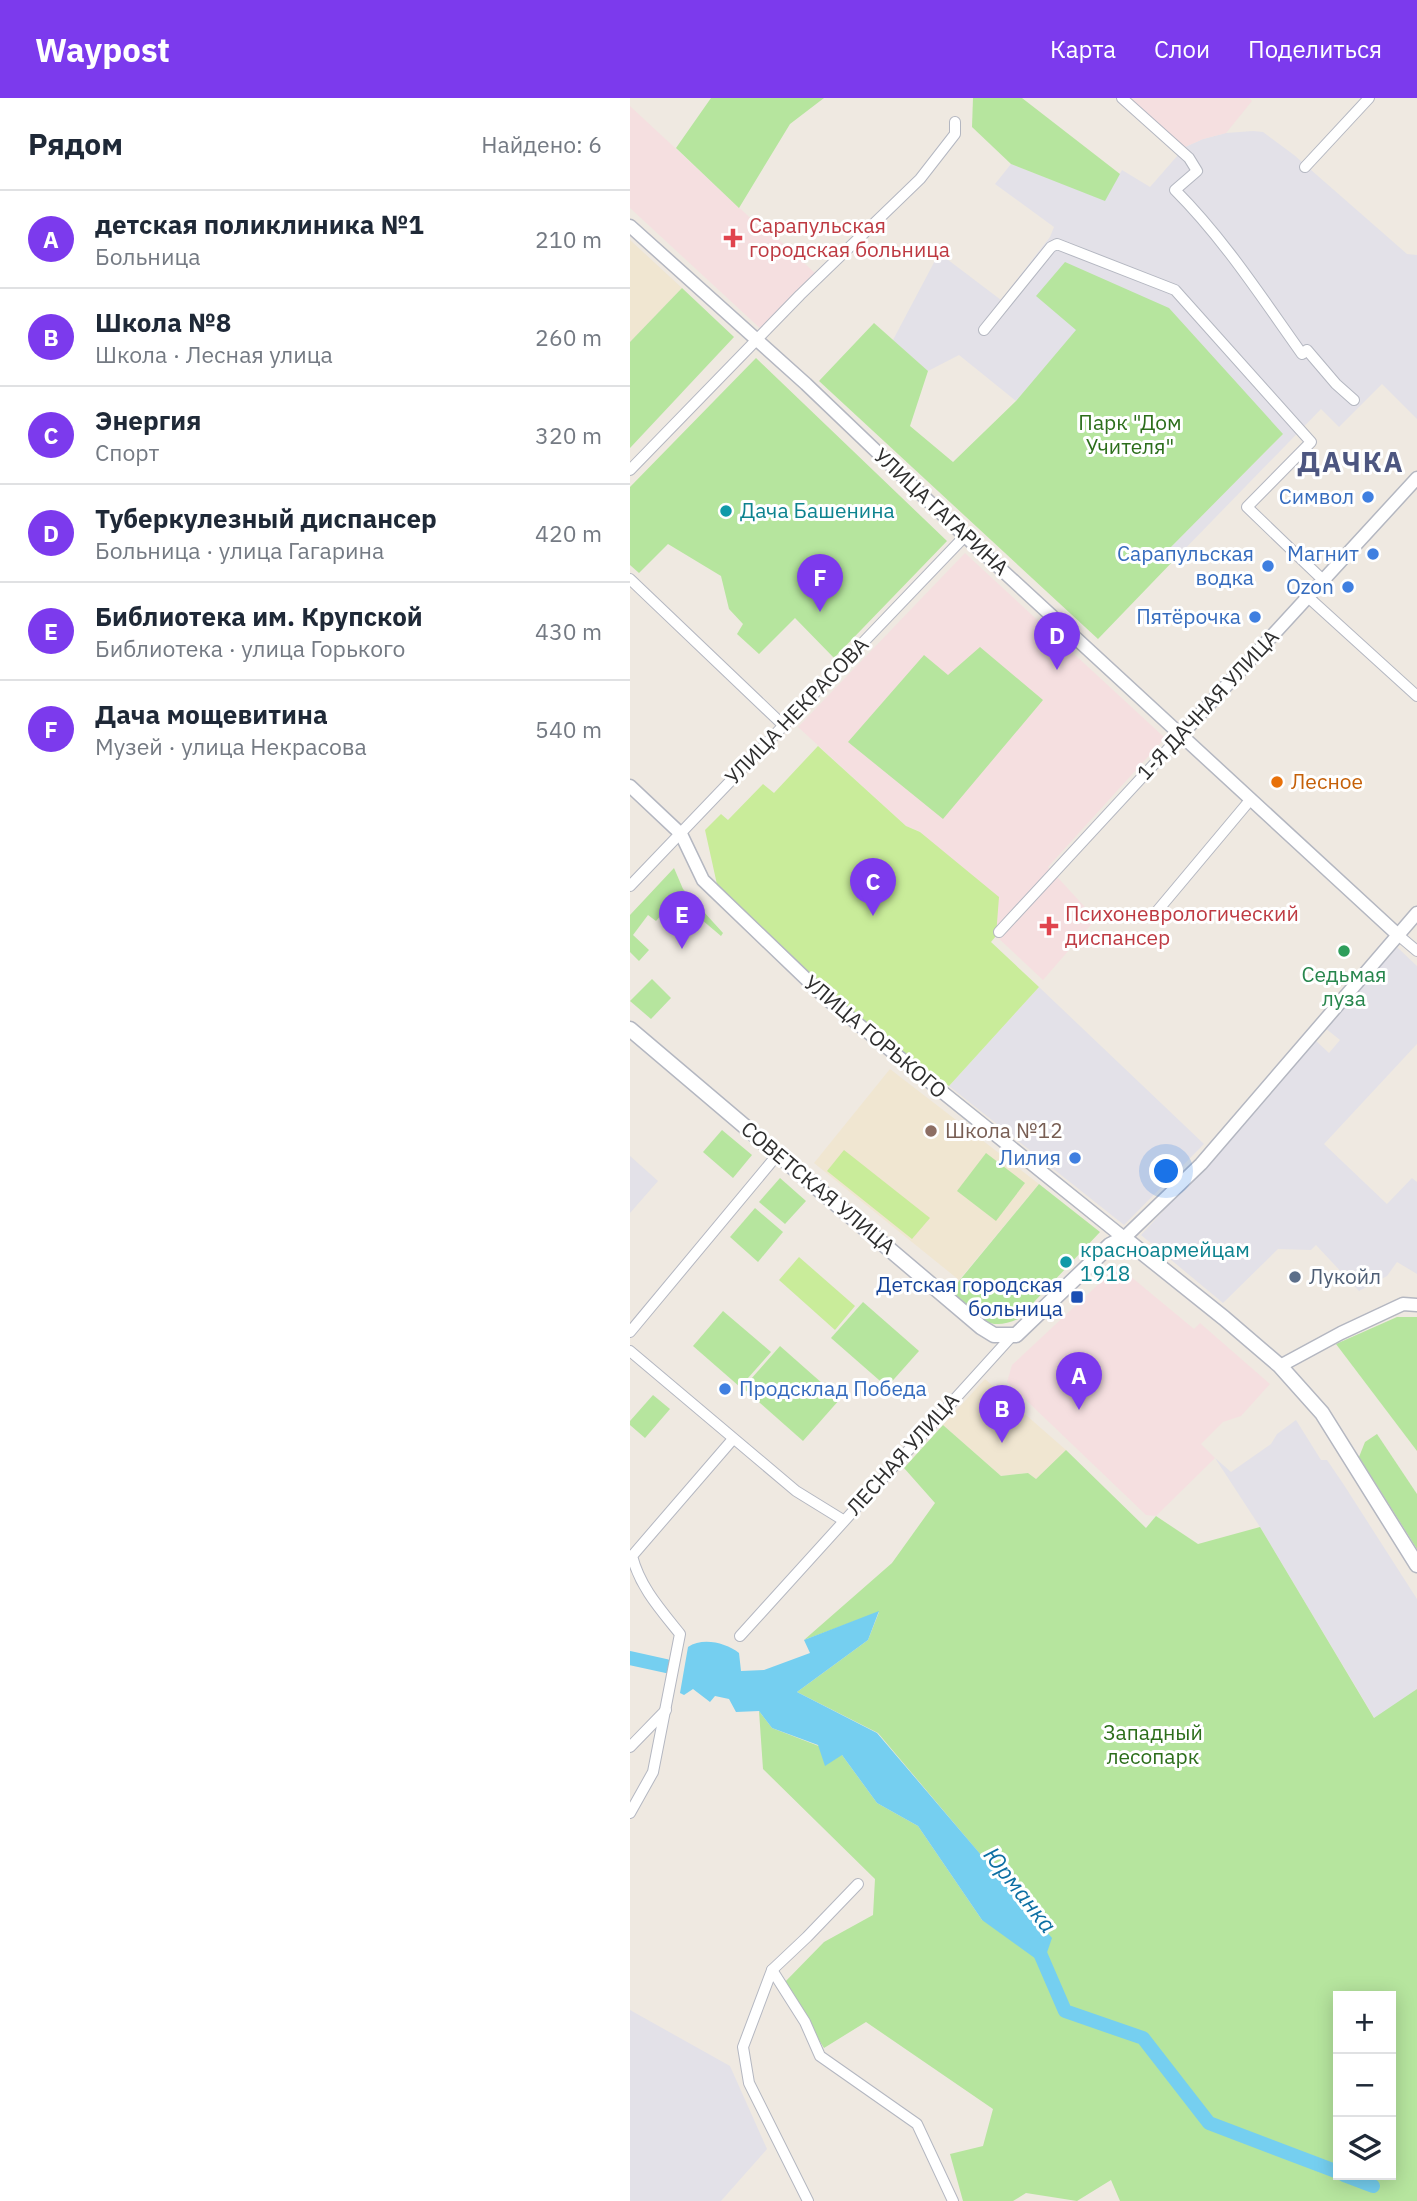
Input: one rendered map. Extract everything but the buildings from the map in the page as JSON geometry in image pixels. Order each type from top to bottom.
[{"type":"main road","name":"СОВЕТСКАЯ УЛИЦА","points":[[630,1029],[981,1327],[995,1335],[1011,1337]]},
{"type":"main road","name":"ЛЕСНАЯ УЛИЦА","points":[[1011,1337],[1110,1245],[1124,1238]]},
{"type":"main road","name":"УЛИЦА ГОРЬКОГО","points":[[1124,1238],[1280,1366],[1322,1413],[1417,1565]]},
{"type":"street","points":[[1122,98],[1189,158],[1197,171],[1175,190],[1245,274],[1302,354],[1307,350],[1336,384],[1354,400]]},
{"type":"street","points":[[1305,167],[1369,98]]},
{"type":"street","points":[[630,470],[757,339],[920,179],[955,134],[955,122]]},
{"type":"street","name":"УЛИЦА ГАГАРИНА","points":[[630,226],[757,339],[965,536],[1417,951]]},
{"type":"street","points":[[984,330],[1051,247],[1057,244],[1175,290],[1311,442],[1247,507],[1323,580]]},
{"type":"street","name":"1-Я ДАЧНАЯ УЛИЦА","points":[[999,932],[1417,478]]},
{"type":"street","name":"УЛИЦА НЕКРАСОВА","points":[[630,886],[965,536]]},
{"type":"street","points":[[630,579],[783,725]]},
{"type":"street","points":[[1308,597],[1417,696]]},
{"type":"street","name":"УЛИЦА ГОРЬКОГО","points":[[630,786],[681,834],[703,880],[828,1000],[1124,1238]]},
{"type":"street","points":[[1153,916],[1251,799]]},
{"type":"street","name":"ЛЕСНАЯ УЛИЦА","points":[[1124,1238],[1201,1164],[1417,913]]},
{"type":"street","points":[[630,1332],[778,1154]]},
{"type":"street","points":[[1280,1366],[1403,1304],[1417,1305]]},
{"type":"street","name":"ЛЕСНАЯ УЛИЦА","points":[[740,1636],[1011,1337]]},
{"type":"street","points":[[630,1351],[796,1492],[843,1520]]},
{"type":"street","points":[[630,1813],[653,1772],[680,1634],[650,1596],[637,1573],[632,1556],[733,1439]]},
{"type":"street","points":[[630,1747],[666,1710]]},
{"type":"street","points":[[808,2201],[749,2081],[743,2048],[772,1970],[858,1884]]},
{"type":"street","points":[[772,1970],[805,2022],[820,2056],[917,2124],[953,2201]]},
{"type":"shaded area","points":[[1129,98],[1249,98],[1252,101],[1226,133],[1185,147]]},
{"type":"shaded area","points":[[630,106],[759,226],[762,224],[815,273],[763,331],[630,208]]},
{"type":"shaded area","points":[[1263,132],[1294,155],[1407,254],[1417,255],[1417,419],[1382,384],[1339,427],[1321,409],[1176,558],[1169,549],[1283,434],[1077,330],[1016,401],[959,355],[928,371],[893,340],[939,253],[1001,300],[1050,237],[1054,227],[995,184],[1011,164],[1104,200],[1122,170],[1150,187],[1185,147],[1226,133]]},
{"type":"shaded area","points":[[630,240],[682,288],[630,342]]},
{"type":"shaded area","points":[[965,553],[1165,738],[1048,867],[1096,919],[1043,980],[996,936],[921,832],[906,826],[798,727]]},
{"type":"shaded area","points":[[1397,947],[1417,966],[1417,1044],[1324,1144],[1387,1204],[1412,1178],[1417,1182],[1417,1274],[1397,1262],[1387,1276],[1359,1291],[1316,1245],[1311,1250],[1278,1249],[1223,1303],[1141,1235],[1233,1136],[1315,1040],[1329,1053],[1340,1040],[1325,1028]]},
{"type":"shaded area","points":[[1039,987],[1204,1144],[1124,1225],[949,1086]]},
{"type":"shaded area","points":[[890,1069],[1039,1184],[959,1280],[814,1163]]},
{"type":"shaded area","points":[[630,1156],[658,1181],[630,1213]]},
{"type":"shaded area","points":[[1118,1266],[1194,1329],[1200,1323],[1270,1384],[1241,1416],[1223,1422],[1201,1444],[1215,1458],[1156,1516],[1146,1515],[1007,1382],[1012,1365]]},
{"type":"shaded area","points":[[985,1379],[1066,1450],[1036,1479],[1028,1473],[1001,1476],[943,1425]]},
{"type":"shaded area","points":[[1296,1420],[1321,1460],[1327,1460],[1344,1485],[1417,1599],[1417,1689],[1375,1719],[1260,1527],[1215,1458],[1231,1472],[1271,1444],[1277,1434]]},
{"type":"shaded area","points":[[630,2010],[730,2066],[767,2149],[721,2201],[630,2201]]},
{"type":"green space","points":[[711,98],[824,98],[790,124],[739,208],[676,148]]},
{"type":"green space","points":[[973,98],[1022,98],[1120,174],[1105,201],[1011,164],[972,127]]},
{"type":"green space","name":"Парк \"Дом Учителя\"","points":[[1065,262],[1169,308],[1283,434],[1169,549],[1176,558],[1098,639],[819,381],[874,323],[928,371],[910,426],[953,462],[1016,401],[1076,330],[1036,296]]},
{"type":"green space","points":[[682,288],[734,337],[630,448],[630,342]]},
{"type":"green space","points":[[756,358],[947,541],[834,658],[795,618],[759,654],[737,634],[743,624],[729,609],[721,576],[668,544],[639,573],[630,565],[630,487]]},
{"type":"green space","points":[[980,647],[1043,700],[943,819],[848,742],[924,655],[948,675]]},
{"type":"green space","points":[[818,746],[906,826],[920,832],[999,897],[996,936],[991,942],[1039,987],[949,1086],[857,1018],[718,889],[705,830],[721,814],[728,820],[763,784],[774,793]]},
{"type":"green space","points":[[674,868],[683,889],[723,933],[721,936],[676,898],[656,921],[648,915],[633,935],[649,950],[639,961],[630,952],[630,915]]},
{"type":"green space","points":[[652,979],[671,998],[651,1019],[630,1001]]},
{"type":"green space","points":[[722,1130],[752,1155],[733,1178],[703,1152]]},
{"type":"green space","points":[[844,1150],[930,1218],[912,1239],[827,1171]]},
{"type":"green space","points":[[986,1153],[1025,1183],[996,1221],[957,1191]]},
{"type":"green space","points":[[780,1178],[806,1201],[785,1224],[759,1202]]},
{"type":"green space","points":[[1039,1184],[1100,1232],[1018,1319],[1007,1323],[988,1323],[973,1314],[950,1292]]},
{"type":"green space","points":[[755,1208],[783,1232],[758,1262],[730,1237]]},
{"type":"green space","points":[[799,1257],[855,1306],[835,1330],[779,1280]]},
{"type":"green space","points":[[863,1302],[919,1351],[887,1387],[831,1338]]},
{"type":"green space","points":[[723,1311],[771,1352],[740,1387],[693,1346]]},
{"type":"green space","points":[[1397,1317],[1417,1317],[1417,1451],[1336,1344]]},
{"type":"green space","points":[[780,1346],[840,1399],[803,1441],[743,1388]]},
{"type":"green space","points":[[653,1395],[670,1409],[645,1438],[630,1425],[630,1421]]},
{"type":"green space","name":"Западный лесопарк","points":[[943,1425],[1001,1476],[1028,1473],[1036,1479],[1066,1450],[1146,1528],[1156,1516],[1198,1544],[1260,1527],[1374,1718],[1417,1689],[1417,2201],[1120,2201],[1111,2180],[1077,2201],[1026,2193],[1013,2201],[963,2201],[950,2154],[983,2146],[993,2109],[866,2022],[824,2048],[783,1984],[824,1942],[873,1915],[875,1879],[763,1769],[759,1711],[772,1728],[842,1755],[877,1803],[918,1826],[982,1920],[1051,1938],[878,1733],[797,1692],[868,1640],[879,1612],[804,1640],[892,1563],[935,1503],[904,1468]]},
{"type":"green space","points":[[1377,1434],[1417,1494],[1417,1549],[1359,1457],[1365,1442]]},
{"type":"water","points":[[879,1611],[868,1640],[797,1692],[877,1733],[1052,1938],[1043,1964],[982,1920],[918,1826],[877,1803],[842,1755],[825,1766],[818,1745],[772,1728],[759,1711],[736,1712],[729,1699],[715,1696],[710,1702],[693,1689],[684,1695],[680,1693],[688,1647],[694,1644],[714,1642],[728,1646],[739,1653],[741,1671],[764,1670],[810,1653],[804,1640]]},
{"type":"waterway","name":"Юрманка","points":[[630,1658],[666,1666]]},
{"type":"waterway","name":"Юрманка","points":[[1036,1944],[1065,2011],[1143,2038],[1209,2123],[1333,2170]]},
{"type":"waterway","name":"Юрманка","points":[[1357,2180],[1373,2186]]},
{"type":"place","name":"Сарапульская городская больница","points":[[733,238]]},
{"type":"place","name":"Символ","points":[[1368,497]]},
{"type":"place","name":"Дача Башенина","points":[[726,511]]},
{"type":"place","name":"Магнит","points":[[1373,554]]},
{"type":"place","name":"Сарапульская водка","points":[[1268,566]]},
{"type":"place","name":"Ozon","points":[[1348,587]]},
{"type":"place","name":"Дача мощевитина","points":[[820,612]]},
{"type":"place","name":"Пятёрочка","points":[[1255,617]]},
{"type":"place","name":"Туберкулезный диспансер","points":[[1057,670]]},
{"type":"place","name":"Лесное","points":[[1277,782]]},
{"type":"place","name":"Энергия","points":[[873,916]]},
{"type":"place","name":"Психоневрологический диспансер","points":[[1049,926]]},
{"type":"place","name":"Библиотека им. Крупской","points":[[682,949]]},
{"type":"place","name":"Седьмая луза","points":[[1344,951]]},
{"type":"place","name":"Школа №12","points":[[931,1131]]},
{"type":"place","name":"Лилия","points":[[1075,1158]]},
{"type":"place","name":"красноармейцам 1918","points":[[1066,1262]]},
{"type":"place","name":"Лукойл","points":[[1295,1277]]},
{"type":"place","name":"Детская городская больница","points":[[1077,1297]]},
{"type":"place","name":"Продсклад Победа","points":[[725,1389]]},
{"type":"place","name":"детская поликлиника №1","points":[[1079,1410]]},
{"type":"place","name":"Школа №8","points":[[1002,1443]]},
{"type":"district","name":"ДАЧКА","points":[[1351,462]]}]
